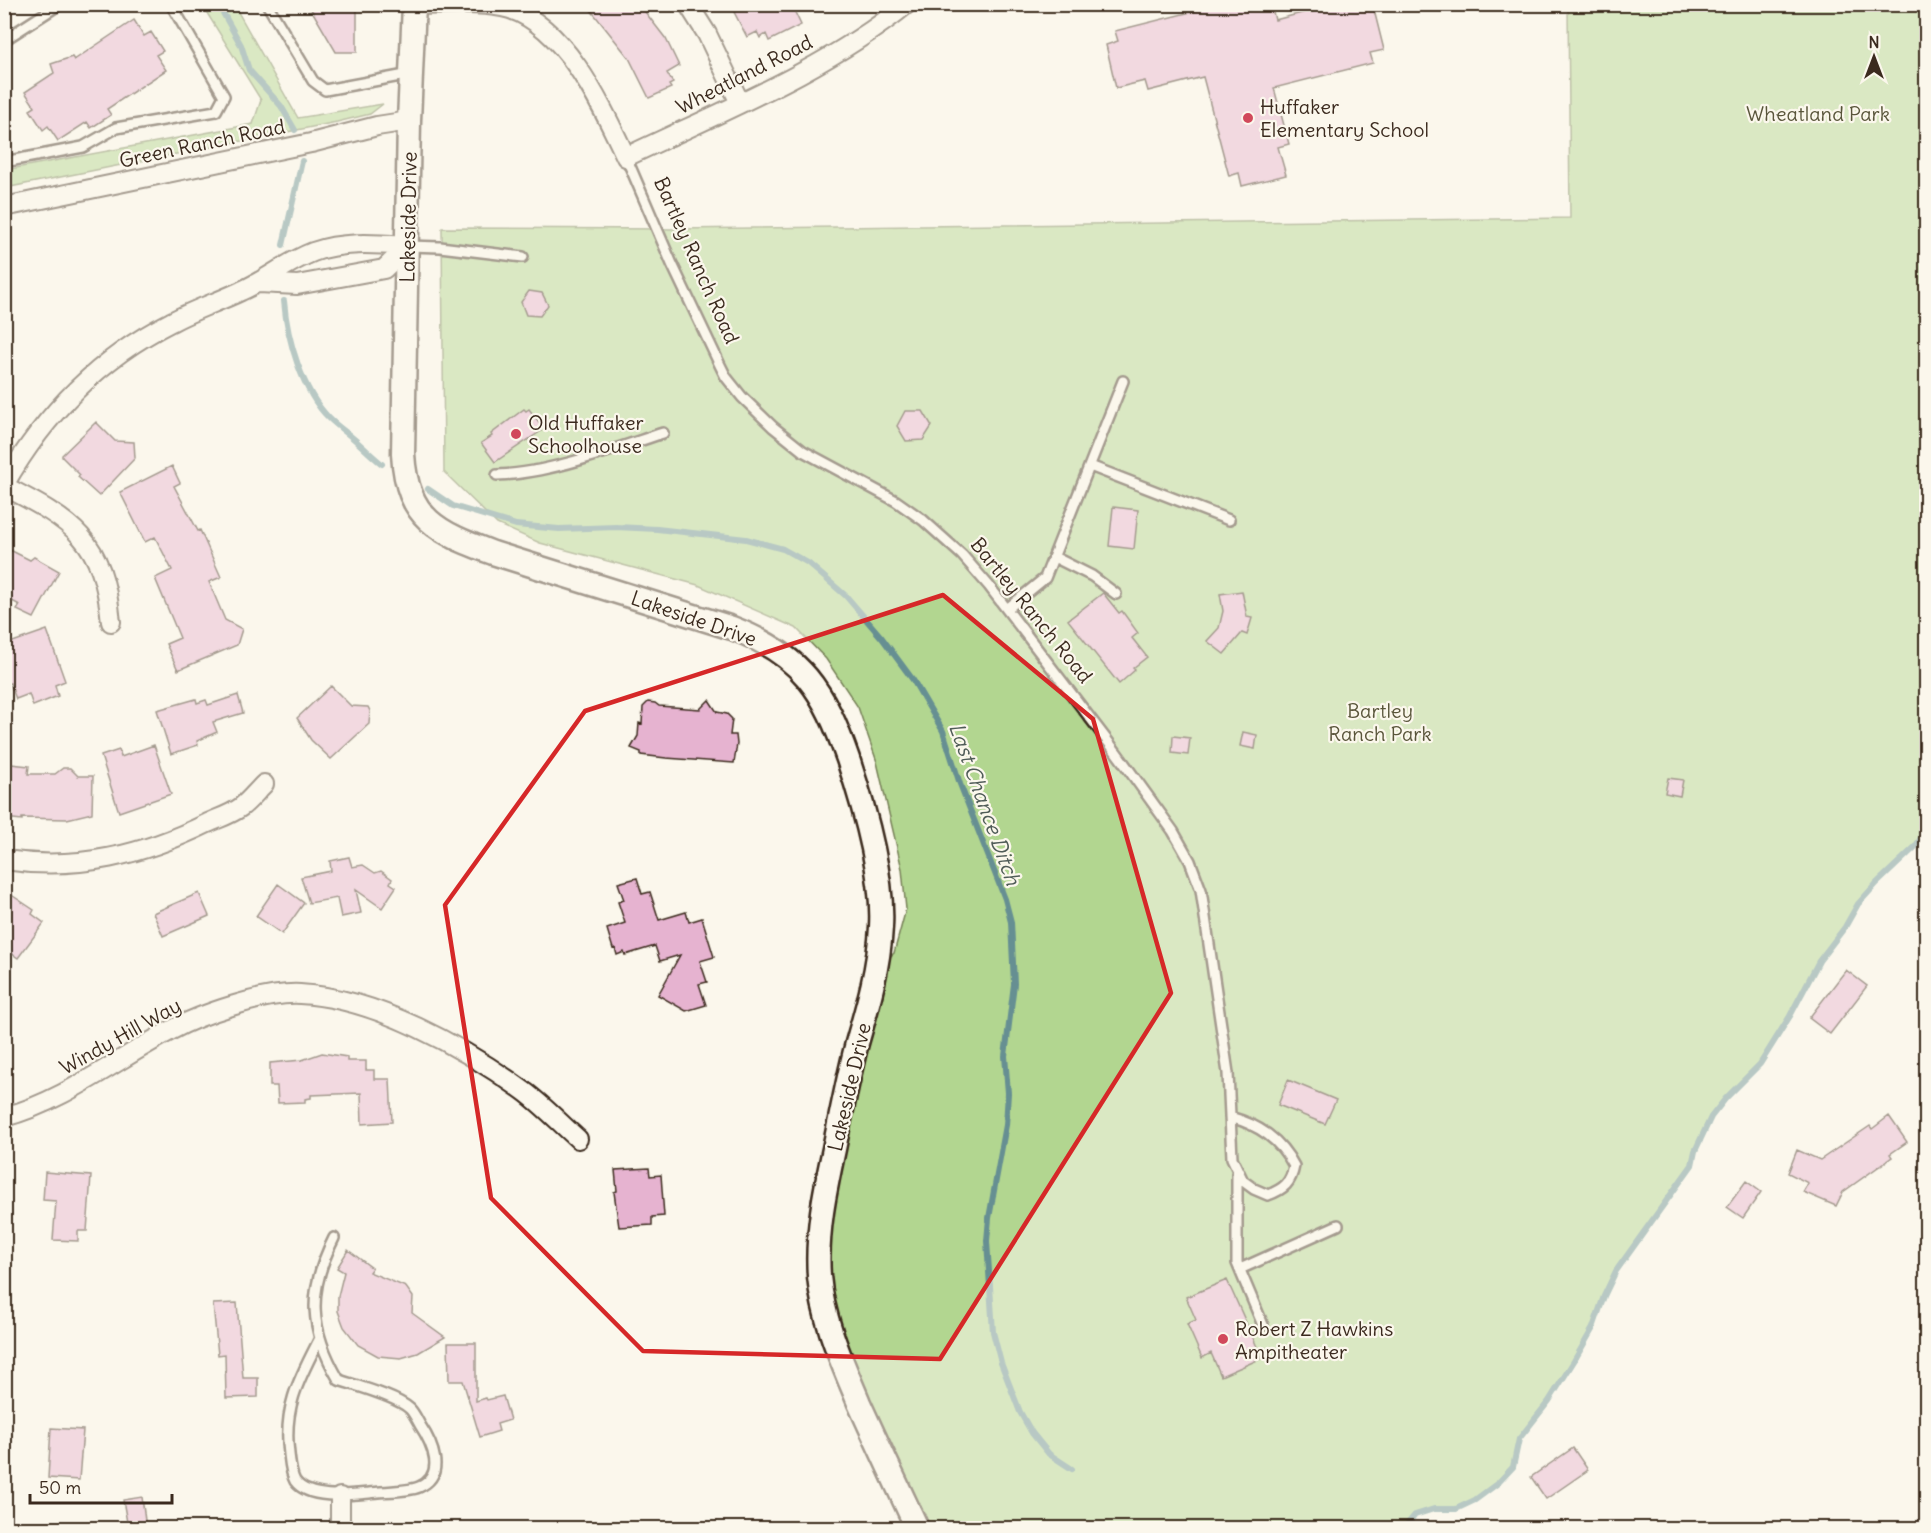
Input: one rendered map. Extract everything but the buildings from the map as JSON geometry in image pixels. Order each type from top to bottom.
[{"type":"street","points":[[688,4],[707,34],[740,103]]},
{"type":"street","name":"Wheatland Road","points":[[626,157],[803,72],[853,43],[908,4]]},
{"type":"street","name":"Lakeside Drive","points":[[414,5],[409,121],[404,461],[409,490],[421,512],[429,522],[457,539],[493,553],[732,628],[757,638],[784,654],[797,665],[816,688],[834,721],[850,767],[871,844],[879,887],[882,924],[872,986],[850,1070],[825,1192],[819,1240],[819,1276],[827,1318],[837,1351],[917,1528]]},
{"type":"street","name":"Bartley Ranch Road","points":[[414,5],[488,5],[508,8],[529,16],[546,30],[575,65],[597,99],[626,157]]},
{"type":"street","name":"Green Ranch Road","points":[[4,207],[299,145],[376,126],[409,121]]},
{"type":"street","points":[[111,622],[109,599],[92,549],[73,528],[49,510],[4,486],[43,426],[63,403],[102,366],[172,321],[259,283],[276,270],[314,251],[365,243],[408,246]]},
{"type":"street","points":[[259,283],[297,285],[384,269],[408,246]]},
{"type":"street","points":[[4,860],[59,863],[99,860],[136,852],[172,840],[240,807],[264,784]]},
{"type":"street","name":"Windy Hill Way","points":[[4,1117],[25,1112],[58,1095],[172,1029],[227,1007],[298,994],[336,998],[400,1020],[473,1057],[525,1092],[578,1139]]},
{"type":"street","points":[[340,1497],[340,1528]]},
{"type":"lane","points":[[4,40],[60,4]]},
{"type":"lane","points":[[4,162],[82,147],[116,128],[216,111],[224,96],[171,4]]},
{"type":"lane","points":[[267,4],[313,81],[325,90],[411,74]]},
{"type":"lane","name":"Bartley Ranch Road","points":[[626,157],[672,264],[726,377],[742,397],[773,427],[803,451],[896,501],[923,520],[962,555],[1129,769],[1173,831],[1190,861],[1201,890],[1228,1073],[1232,1158],[1236,1170],[1237,1263],[1263,1325]]},
{"type":"lane","points":[[408,246],[440,247],[523,257]]},
{"type":"lane","points":[[1006,609],[1045,578],[1123,381]]},
{"type":"lane","points":[[497,475],[514,475],[581,459],[663,434]]},
{"type":"lane","points":[[1090,466],[1229,520]]},
{"type":"lane","points":[[1054,556],[1092,576],[1116,594]]},
{"type":"lane","points":[[1230,1118],[1245,1122],[1272,1137],[1283,1147],[1294,1166],[1287,1185],[1268,1195],[1243,1181],[1236,1170]]},
{"type":"lane","points":[[1240,1269],[1338,1225]]},
{"type":"lane","points":[[320,1338],[291,1402],[287,1434],[291,1470],[296,1482],[312,1491],[340,1497],[418,1487],[429,1479],[436,1465],[431,1442],[410,1409],[390,1398],[339,1380],[325,1357],[314,1309],[317,1283],[334,1238]]},
{"type":"highlighted area","points":[[943,595],[1093,719],[1171,993],[940,1359],[643,1351],[491,1198],[445,905],[585,711]]},
{"type":"green space","points":[[202,5],[234,5],[298,118],[383,104],[370,114],[337,122],[5,188],[5,170],[253,124],[261,100]]},
{"type":"green space","name":"Bartley Ranch Park","points":[[1568,5],[1926,5],[1926,831],[1915,847],[1858,904],[1845,927],[1819,961],[1790,1016],[1760,1064],[1711,1117],[1695,1151],[1692,1165],[1616,1271],[1593,1328],[1574,1361],[1549,1401],[1519,1439],[1513,1467],[1498,1483],[1475,1500],[1456,1509],[1434,1509],[1416,1515],[1404,1528],[921,1528],[850,1378],[821,1260],[881,965],[894,953],[906,909],[902,869],[877,762],[858,707],[826,659],[796,628],[698,585],[540,543],[497,524],[444,472],[442,228],[678,229],[1570,218]]},
{"type":"waterway","name":"Last Chance Ditch","points":[[218,4],[241,45],[249,70],[281,106],[295,130]]},
{"type":"waterway","name":"Last Chance Ditch","points":[[283,245],[302,161]]},
{"type":"waterway","name":"Last Chance Ditch","points":[[284,301],[292,348],[311,394],[329,418],[382,464]]},
{"type":"waterway","name":"Last Chance Ditch","points":[[428,489],[453,506],[516,525],[559,529],[616,527],[657,529],[746,539],[783,549],[808,563],[846,596],[882,638],[913,680],[943,731],[960,784],[1005,899],[1011,922],[1014,984],[1005,1056],[1008,1093],[1006,1125],[987,1241],[993,1332],[1001,1363],[1020,1412],[1032,1433],[1049,1454],[1072,1469]]},
{"type":"waterway","points":[[1404,1528],[1415,1515],[1434,1509],[1456,1509],[1475,1500],[1498,1483],[1513,1467],[1519,1439],[1549,1401],[1574,1361],[1593,1328],[1616,1271],[1692,1165],[1695,1151],[1711,1117],[1726,1098],[1760,1064],[1790,1016],[1819,961],[1845,927],[1858,904],[1915,847],[1926,831]]},
{"type":"place","name":"Huffaker Elementary School","points":[[1248,118]]},
{"type":"place","name":"Old Huffaker Schoolhouse","points":[[516,434]]},
{"type":"place","name":"Robert Z Hawkins Ampitheater","points":[[1223,1339]]},
{"type":"park label","name":"Wheatland Park","points":[[1818,113]]}]
